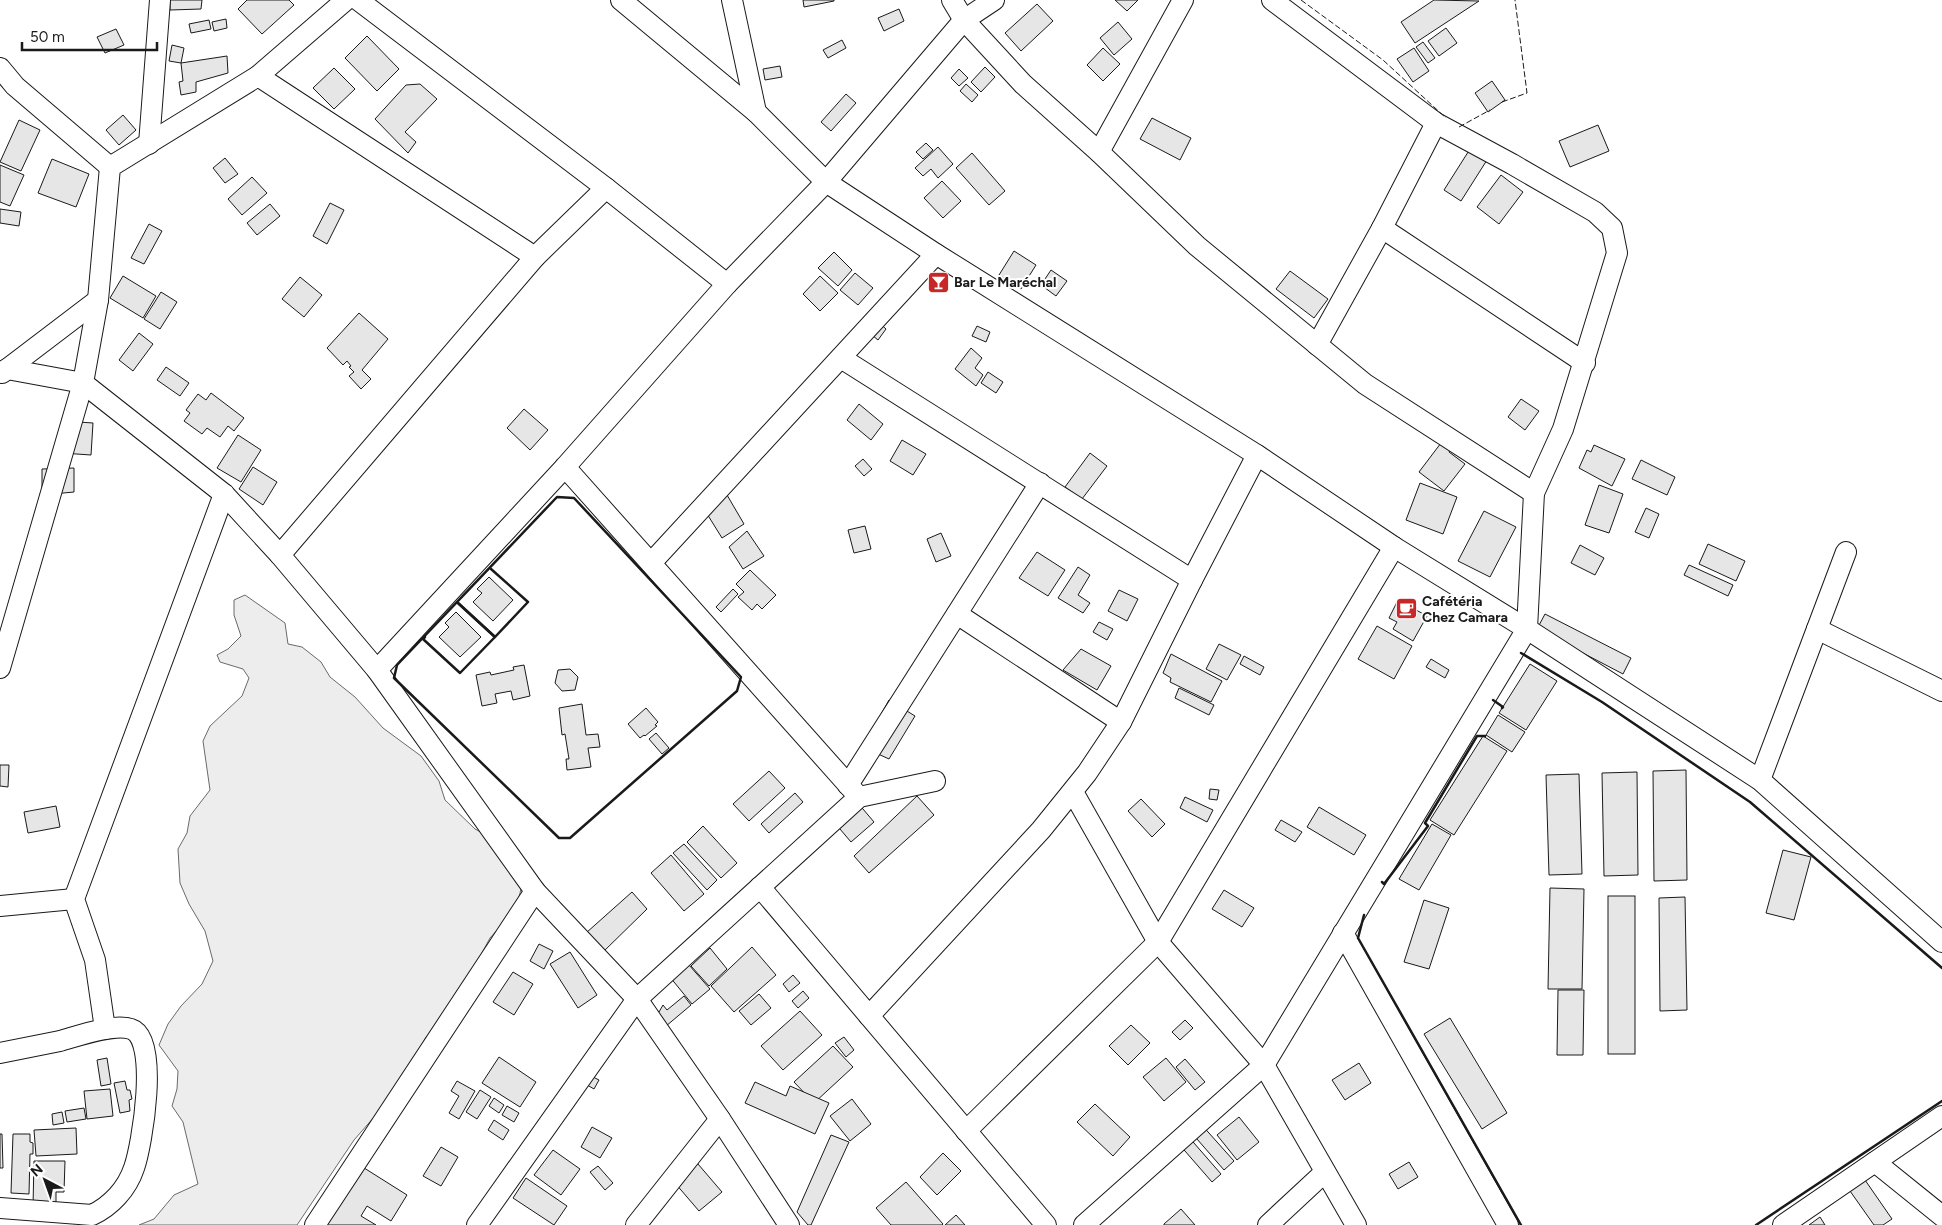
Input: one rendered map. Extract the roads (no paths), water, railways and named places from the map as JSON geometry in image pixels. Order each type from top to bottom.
[{"type":"street","points":[[149,144],[160,0]]},
{"type":"street","points":[[110,167],[258,76],[346,0]]},
{"type":"street","points":[[358,0],[606,188],[726,284]]},
{"type":"street","points":[[621,0],[756,112],[826,182],[936,254],[1257,455],[1394,546],[1527,629],[1760,780],[1938,931]]},
{"type":"street","points":[[732,0],[756,112]]},
{"type":"street","points":[[952,0],[964,20],[1023,84],[1099,152],[1197,246],[1365,384],[1534,493]]},
{"type":"street","points":[[377,670],[565,467],[726,284],[826,182],[964,20],[994,0]]},
{"type":"street","points":[[1099,152],[1183,0]]},
{"type":"street","points":[[1084,1225],[1264,1065],[1527,629],[1534,493],[1563,429],[1585,363],[1617,253],[1612,228],[1595,212],[1436,123],[1272,0]]},
{"type":"street","points":[[0,68],[15,86],[110,167]]},
{"type":"street","points":[[258,76],[536,257]]},
{"type":"street","points":[[1317,345],[1382,228],[1436,123]]},
{"type":"street","points":[[0,668],[83,383],[98,300],[110,167]]},
{"type":"street","points":[[280,555],[536,257],[606,188]]},
{"type":"street","points":[[1382,228],[1585,363]]},
{"type":"street","points":[[651,563],[936,254]]},
{"type":"street","points":[[4,372],[98,300]]},
{"type":"street","points":[[841,358],[1192,580]]},
{"type":"street","points":[[4,372],[83,383],[224,494],[280,555],[377,670],[535,891],[637,999],[789,1225]]},
{"type":"street","points":[[869,1016],[1041,830],[1073,792],[1121,722],[1257,455]]},
{"type":"street","points":[[565,467],[854,791]]},
{"type":"street","points":[[478,1225],[637,999],[760,887],[854,791],[957,614],[1040,483]]},
{"type":"street","points":[[105,1029],[95,960],[74,899],[224,494]]},
{"type":"street","points":[[966,1131],[1158,942],[1394,546]]},
{"type":"street","points":[[1760,780],[1846,552]]},
{"type":"street","points":[[957,614],[1121,722]]},
{"type":"street","points":[[1817,629],[1942,692]]},
{"type":"street","points":[[854,791],[935,781]]},
{"type":"street","points":[[1073,792],[1158,942],[1264,1065],[1356,1225]]},
{"type":"street","points":[[760,887],[1046,1225]]},
{"type":"street","points":[[315,1225],[535,891]]},
{"type":"street","points":[[0,906],[74,899]]},
{"type":"street","points":[[1342,933],[1508,1225]]},
{"type":"street","points":[[0,1053],[105,1029],[132,1029],[144,1043],[148,1090],[143,1130],[134,1169],[118,1196],[105,1209],[92,1215],[0,1208]]},
{"type":"street","points":[[1783,1225],[1942,1116]]},
{"type":"street","points":[[636,1225],[720,1120]]},
{"type":"street","points":[[1875,1162],[1942,1216]]},
{"type":"street","points":[[1268,1225],[1325,1172]]},
{"type":"place","name":"Bar Le Maréchal","points":[[938,282]]},
{"type":"place","name":"Cafétéria Chez Camara","points":[[1406,609]]}]
